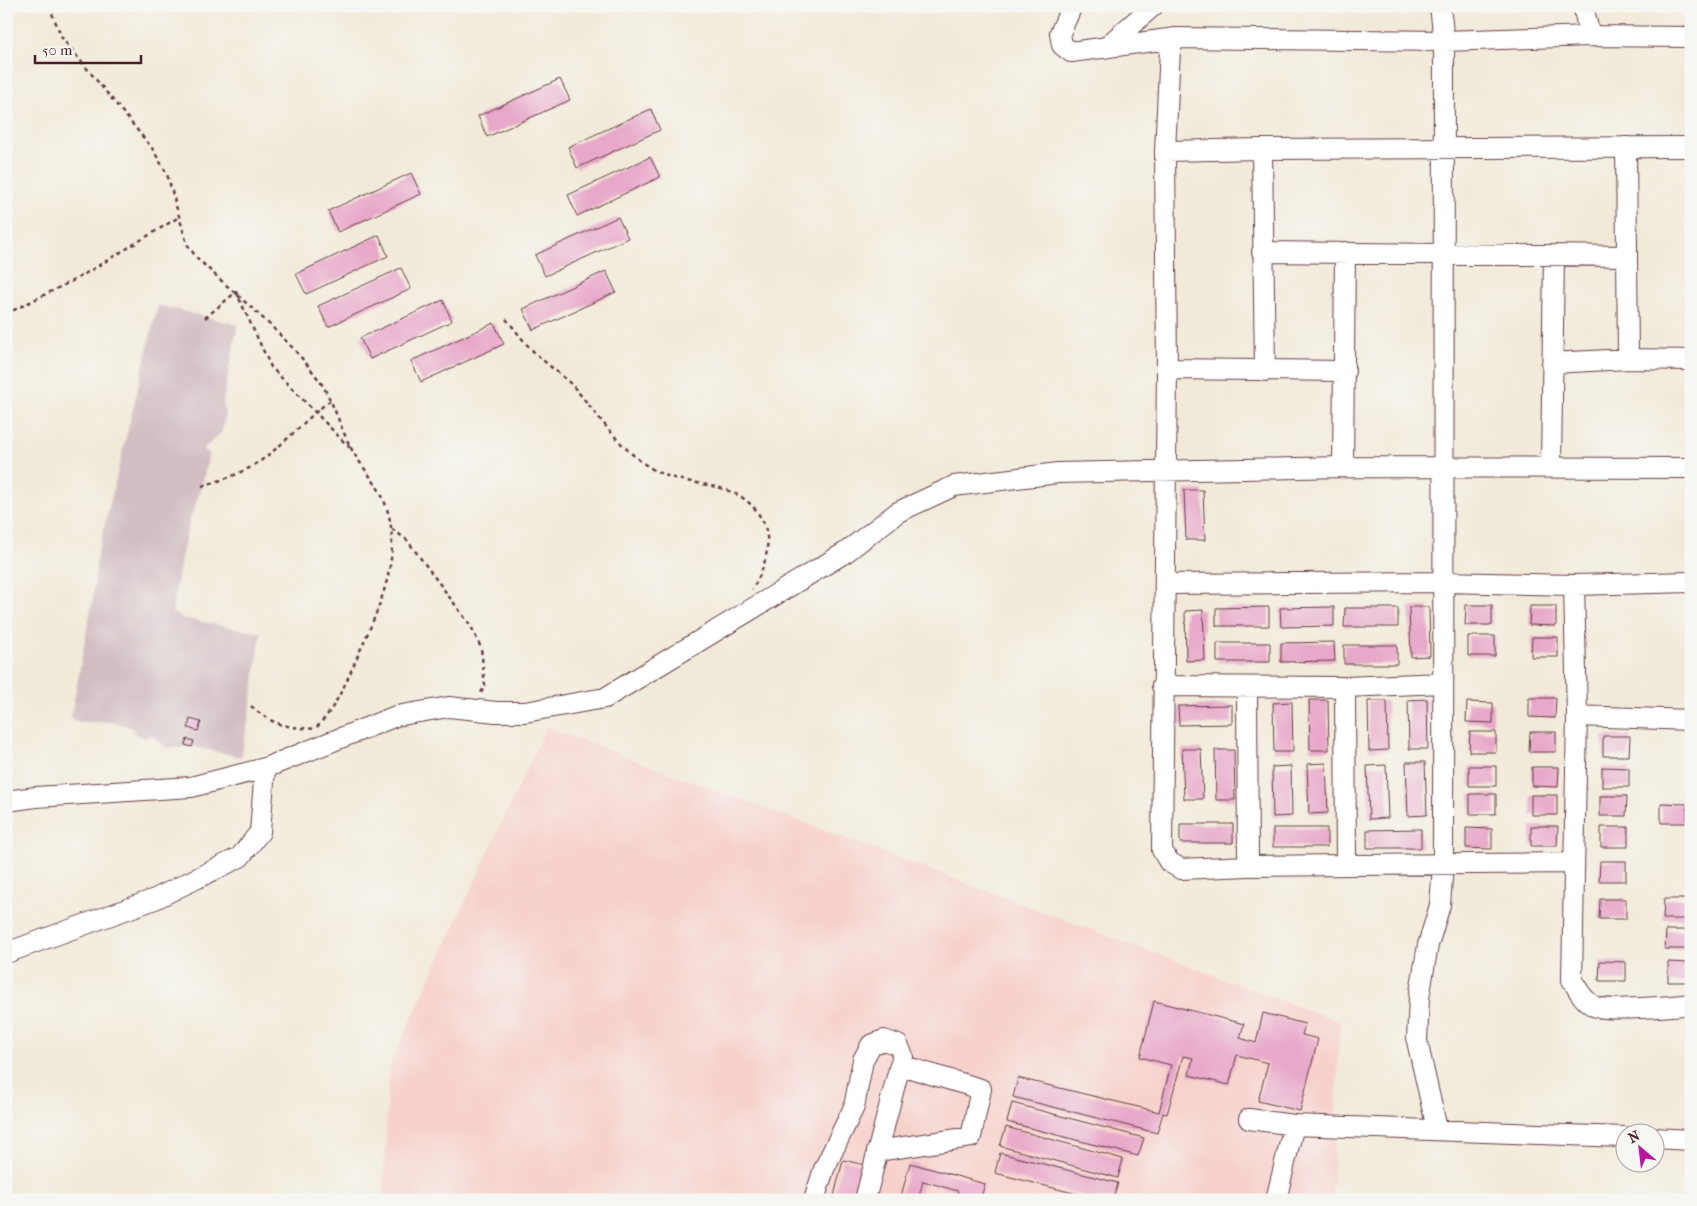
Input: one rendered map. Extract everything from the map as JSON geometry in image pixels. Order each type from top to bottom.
[{"type":"street","points":[[1072,6],[1060,32],[1062,45],[1071,52],[1176,38],[1444,41],[1590,36],[1691,37]]},
{"type":"street","points":[[1106,48],[1153,6]]},
{"type":"street","points":[[1438,1129],[1417,1041],[1419,998],[1428,945],[1440,905],[1443,866],[1444,41],[1440,6]]},
{"type":"street","points":[[1584,6],[1590,36]]},
{"type":"street","points":[[1176,38],[1170,49],[1164,151],[1167,369],[1162,686],[1162,850],[1169,862],[1181,869],[1248,866],[1443,866],[1574,863]]},
{"type":"street","points":[[1626,147],[1628,359]]},
{"type":"street","points":[[1164,151],[1691,147]]},
{"type":"street","points":[[1262,149],[1264,371]]},
{"type":"street","points":[[1262,252],[1627,256]]},
{"type":"street","points":[[1343,467],[1346,371],[1345,252]]},
{"type":"street","points":[[1551,466],[1554,256]]},
{"type":"street","points":[[1552,363],[1628,359],[1691,360]]},
{"type":"street","points":[[1167,369],[1346,371]]},
{"type":"street","points":[[6,802],[46,796],[191,787],[265,768],[396,716],[449,707],[496,712],[525,712],[605,698],[846,552],[898,512],[954,486],[1058,473],[1343,467],[1443,469],[1551,466],[1691,468]]},
{"type":"street","points":[[1165,584],[1443,582],[1574,585],[1691,582]]},
{"type":"street","points":[[1574,585],[1577,716],[1572,980],[1583,998],[1596,1008],[1666,1007],[1691,1004]]},
{"type":"street","points":[[1162,686],[1345,687],[1443,682]]},
{"type":"street","points":[[1247,687],[1248,866]]},
{"type":"street","points":[[1345,687],[1346,865]]},
{"type":"street","points":[[1577,716],[1691,720]]},
{"type":"street","points":[[6,953],[154,899],[240,857],[260,832],[265,768]]},
{"type":"street","points":[[814,1200],[824,1169],[854,1107],[863,1060],[871,1045],[884,1040],[898,1045],[903,1056],[865,1200]]},
{"type":"street","points":[[877,1151],[971,1137],[981,1089],[900,1065]]},
{"type":"street","points":[[1249,1118],[1294,1125],[1614,1137]]},
{"type":"street","points":[[1276,1200],[1294,1125]]},
{"type":"street","points":[[1664,1139],[1691,1140]]},
{"type":"path","points":[[49,6],[62,38],[152,148],[167,174],[187,244],[196,257],[276,330],[320,382],[331,400],[351,449]]},
{"type":"path","points":[[6,314],[78,278],[179,217]]},
{"type":"path","points":[[205,318],[236,292]]},
{"type":"path","points":[[236,292],[271,367],[351,449],[381,494],[390,516],[394,545],[377,614],[346,684],[327,717],[310,733]]},
{"type":"path","points":[[506,319],[532,350],[569,383],[634,455],[669,477],[731,490],[748,502],[762,518],[768,545],[762,574],[746,596]]},
{"type":"path","points":[[202,486],[235,476],[260,461],[331,400]]},
{"type":"path","points":[[392,529],[407,540],[471,626],[481,648],[484,669],[485,685],[480,696]]},
{"type":"path","points":[[251,706],[265,718],[282,726],[324,728]]},
{"type":"shaded area","points":[[158,305],[238,325],[223,400],[225,418],[222,432],[203,449],[209,453],[202,486],[190,520],[182,553],[172,612],[182,618],[261,633],[250,712],[241,757],[194,747],[167,748],[151,735],[145,738],[137,735],[131,727],[111,722],[75,722],[71,716],[93,597],[97,557]]},
{"type":"shaded area","points":[[546,727],[1340,1022],[1332,1200],[383,1200],[389,1067]]},
{"type":"building","points":[[560,79],[570,100],[487,137],[478,116]]},
{"type":"building","points":[[651,109],[660,130],[577,168],[568,147]]},
{"type":"building","points":[[650,157],[660,177],[577,216],[568,195]]},
{"type":"building","points":[[411,173],[421,194],[338,232],[328,211]]},
{"type":"building","points":[[618,217],[628,238],[545,276],[535,255]]},
{"type":"building","points":[[379,235],[388,256],[306,294],[296,274]]},
{"type":"building","points":[[401,268],[411,289],[328,327],[318,306]]},
{"type":"building","points":[[606,271],[616,292],[533,330],[523,309]]},
{"type":"building","points":[[443,300],[452,321],[370,359],[360,338]]},
{"type":"building","points":[[494,323],[504,344],[421,382],[411,361]]},
{"type":"building","points":[[1184,490],[1203,490],[1205,540],[1186,540]]},
{"type":"building","points":[[1466,605],[1492,605],[1492,625],[1465,625]]},
{"type":"building","points":[[1530,606],[1556,606],[1556,626],[1529,625]]},
{"type":"building","points":[[1269,607],[1269,626],[1216,626],[1216,608]]},
{"type":"building","points":[[1334,607],[1334,626],[1281,627],[1280,608]]},
{"type":"building","points":[[1409,607],[1429,607],[1430,656],[1411,657]]},
{"type":"building","points":[[1345,608],[1398,608],[1398,627],[1344,627]]},
{"type":"building","points":[[1203,610],[1205,660],[1186,661],[1185,611]]},
{"type":"building","points":[[1468,636],[1495,636],[1495,656],[1468,656]]},
{"type":"building","points":[[1532,637],[1558,637],[1558,657],[1531,657]]},
{"type":"building","points":[[1334,642],[1335,661],[1281,662],[1281,643]]},
{"type":"building","points":[[1217,643],[1270,643],[1270,662],[1217,662]]},
{"type":"building","points":[[1344,645],[1397,645],[1397,664],[1344,664]]},
{"type":"building","points":[[1529,698],[1556,698],[1555,718],[1529,717]]},
{"type":"building","points":[[1427,699],[1428,749],[1409,749],[1408,700]]},
{"type":"building","points":[[1309,700],[1328,700],[1329,750],[1310,750]]},
{"type":"building","points":[[1368,701],[1387,701],[1388,750],[1369,751]]},
{"type":"building","points":[[1292,702],[1293,752],[1274,752],[1273,703]]},
{"type":"building","points":[[1467,702],[1493,703],[1493,723],[1466,722]]},
{"type":"building","points":[[1232,705],[1232,724],[1179,725],[1178,706]]},
{"type":"building","points":[[190,719],[201,722],[198,731],[188,728]]},
{"type":"building","points":[[1470,732],[1496,732],[1496,752],[1469,752]]},
{"type":"building","points":[[1530,732],[1556,732],[1556,752],[1529,752]]},
{"type":"building","points":[[1603,736],[1630,736],[1629,756],[1603,756]]},
{"type":"building","points":[[187,739],[194,741],[192,747],[185,745]]},
{"type":"building","points":[[1182,749],[1201,749],[1203,799],[1184,799]]},
{"type":"building","points":[[1215,750],[1234,750],[1235,800],[1216,800]]},
{"type":"building","points":[[1406,762],[1425,762],[1427,815],[1408,816]]},
{"type":"building","points":[[1326,763],[1328,813],[1309,814],[1307,764]]},
{"type":"building","points":[[1386,765],[1388,818],[1369,819],[1367,766]]},
{"type":"building","points":[[1291,766],[1292,816],[1273,817],[1272,767]]},
{"type":"building","points":[[1469,766],[1496,766],[1496,786],[1469,786]]},
{"type":"building","points":[[1532,767],[1559,767],[1558,787],[1532,786]]},
{"type":"building","points":[[1602,767],[1629,768],[1629,787],[1602,787]]},
{"type":"building","points":[[1470,794],[1496,794],[1496,814],[1470,814]]},
{"type":"building","points":[[1531,795],[1557,795],[1557,815],[1531,815]]},
{"type":"building","points":[[1600,796],[1627,796],[1626,816],[1600,816]]},
{"type":"building","points":[[1661,803],[1687,804],[1687,823],[1661,823]]},
{"type":"building","points":[[1180,824],[1233,824],[1233,843],[1180,843]]},
{"type":"building","points":[[1531,826],[1558,826],[1557,846],[1531,846]]},
{"type":"building","points":[[1601,827],[1628,827],[1628,847],[1601,847]]},
{"type":"building","points":[[1273,828],[1327,828],[1327,847],[1273,847]]},
{"type":"building","points":[[1466,828],[1492,829],[1492,849],[1466,848]]},
{"type":"building","points":[[1421,829],[1421,848],[1367,848],[1367,830]]},
{"type":"building","points":[[1600,861],[1626,861],[1626,881],[1599,881]]},
{"type":"building","points":[[1600,899],[1626,899],[1626,919],[1599,919]]},
{"type":"building","points":[[1664,899],[1690,899],[1690,919],[1663,919]]},
{"type":"building","points":[[1666,930],[1691,930],[1691,949],[1665,949]]},
{"type":"building","points":[[1600,961],[1626,962],[1626,981],[1599,981]]},
{"type":"building","points":[[1668,962],[1691,963],[1691,982],[1668,982]]},
{"type":"building","points":[[1154,1001],[1244,1024],[1240,1038],[1256,1043],[1263,1013],[1305,1024],[1302,1035],[1318,1039],[1300,1111],[1258,1101],[1268,1063],[1237,1055],[1229,1085],[1189,1075],[1193,1058],[1183,1056],[1167,1114],[1163,1113],[1157,1133],[1013,1097],[1018,1078],[1159,1112],[1171,1065],[1140,1057]]},
{"type":"building","points":[[1012,1103],[1144,1138],[1138,1156],[1007,1122]]},
{"type":"building","points":[[1006,1127],[1123,1159],[1118,1178],[1000,1146]]},
{"type":"building","points":[[1000,1153],[1118,1183],[1113,1200],[1080,1200],[1081,1195],[995,1173]]},
{"type":"building","points":[[843,1160],[865,1165],[856,1200],[833,1200]]},
{"type":"building","points":[[910,1163],[985,1184],[980,1200],[955,1200],[958,1191],[923,1181],[918,1200],[900,1200]]}]
